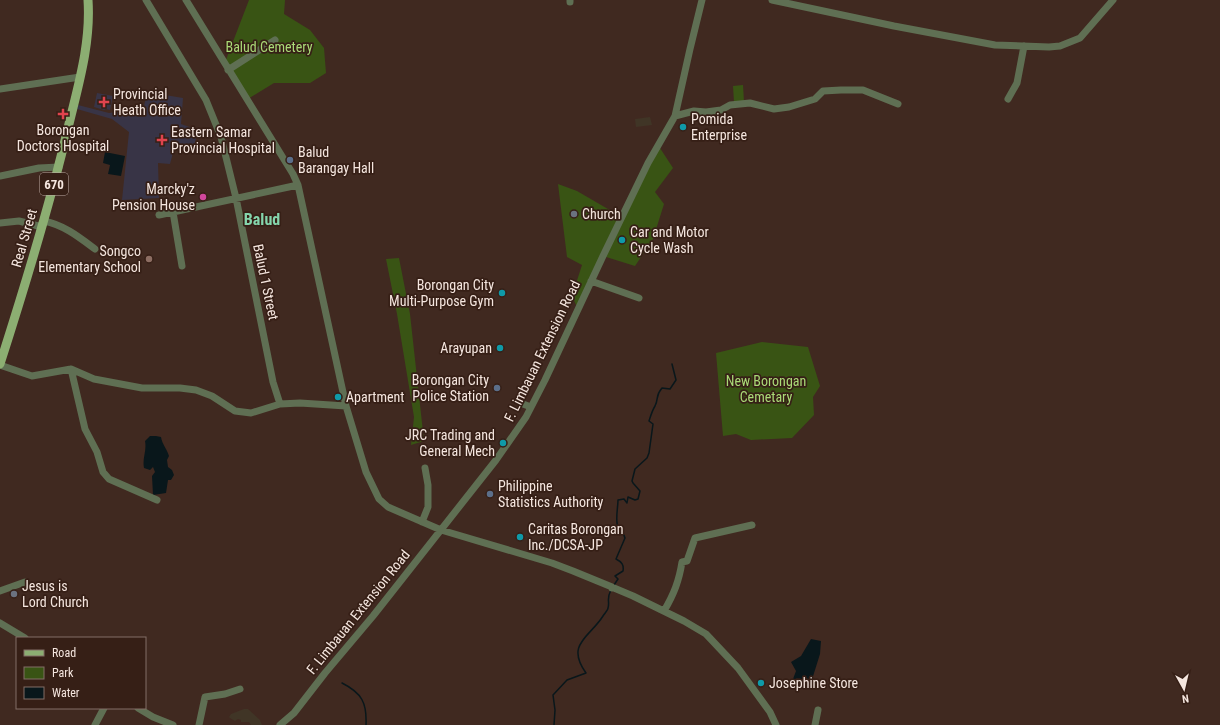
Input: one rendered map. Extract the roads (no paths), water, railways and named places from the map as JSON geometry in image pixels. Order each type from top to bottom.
[{"type":"main road","name":"Real Street","points":[[0,365],[59,168],[86,52],[88,35],[88,0]]},
{"type":"street","name":"Balud 1 Street","points":[[146,0],[206,100],[221,137],[236,198],[273,382],[280,404]]},
{"type":"street","points":[[186,0],[293,174],[298,185],[346,406],[366,472],[379,499],[388,507],[442,530],[573,570],[664,611],[706,634],[738,668],[770,712],[776,725]]},
{"type":"street","name":"F. Limbauan Extension Road","points":[[280,725],[294,713],[442,530],[496,460],[516,432],[531,407],[546,380],[591,281],[648,163],[675,116],[702,0]]},
{"type":"street","points":[[772,0],[795,2],[894,26],[995,45],[1024,46],[1060,46],[1080,38],[1113,0]]},
{"type":"street","points":[[228,70],[275,40]]},
{"type":"street","points":[[1008,99],[1018,80],[1024,46]]},
{"type":"street","points":[[0,89],[80,77]]},
{"type":"street","points":[[675,116],[694,110],[706,112],[721,110],[730,105],[750,103],[774,109],[789,107],[815,99],[823,91],[841,90],[863,90],[898,104]]},
{"type":"street","points":[[0,176],[39,168],[59,168]]},
{"type":"street","points":[[158,215],[298,185]]},
{"type":"street","points":[[173,212],[182,266]]},
{"type":"street","points":[[0,223],[19,221],[61,226],[95,249]]},
{"type":"street","points":[[591,281],[639,298]]},
{"type":"street","points":[[0,365],[32,376],[70,369],[94,379],[142,388],[180,388],[196,390],[212,396],[235,411],[251,413],[280,404],[300,403],[346,406]]},
{"type":"street","points":[[70,369],[85,429],[97,452],[103,472],[109,479],[157,500]]},
{"type":"street","points":[[523,404],[531,407]]},
{"type":"street","points":[[422,522],[428,507],[428,485],[425,468]]},
{"type":"street","points":[[664,611],[677,586],[682,562],[687,561],[695,538],[752,525]]},
{"type":"street","points":[[0,591],[25,582]]},
{"type":"street","points":[[0,623],[23,637]]},
{"type":"street","points":[[199,725],[205,698],[240,689]]},
{"type":"street","points":[[96,725],[104,709]]},
{"type":"street","points":[[140,709],[153,717],[173,725]]},
{"type":"street","points":[[814,725],[818,710]]},
{"type":"water","points":[[105,152],[125,156],[121,176],[108,174],[110,165],[103,163]]},
{"type":"water","points":[[150,436],[161,437],[169,456],[167,460],[168,467],[172,470],[174,475],[171,480],[168,480],[166,493],[153,495],[152,476],[155,472],[153,467],[150,470],[144,468],[145,441]]},
{"type":"water","points":[[811,639],[821,641],[820,654],[810,686],[793,679],[796,671],[791,662],[801,656]]},
{"type":"waterway","points":[[614,585],[618,579],[615,576],[623,571],[622,564],[616,559],[625,538],[617,524],[618,500],[624,499],[627,503],[628,497],[635,500],[638,499],[640,491],[632,481],[635,469],[647,458],[649,453],[653,424],[649,421],[659,393],[662,388],[670,389],[676,380],[672,364]]},
{"type":"waterway","points":[[554,725],[555,710],[553,695],[567,680],[586,673],[580,663],[578,655],[579,648],[586,636],[608,610],[611,590]]},
{"type":"waterway","points":[[342,683],[359,695],[362,700],[366,717],[366,725]]},
{"type":"place","name":"Provincial Heath Office","points":[[104,102]]},
{"type":"place","name":"Borongan Doctors Hospital","points":[[63,114]]},
{"type":"place","name":"Pomida Enterprise","points":[[683,127]]},
{"type":"place","name":"Eastern Samar Provincial Hospital","points":[[162,140]]},
{"type":"place","name":"Balud Barangay Hall","points":[[290,160]]},
{"type":"place","name":"Marcky'z Pension House","points":[[203,197]]},
{"type":"place","name":"Church","points":[[574,214]]},
{"type":"place","name":"Car and Motor Cycle Wash","points":[[622,240]]},
{"type":"place","name":"Songco Elementary School","points":[[149,259]]},
{"type":"place","name":"Borongan City Multi-Purpose Gym","points":[[502,293]]},
{"type":"place","name":"Arayupan","points":[[500,348]]},
{"type":"place","name":"Borongan City Police Station","points":[[497,388]]},
{"type":"place","name":"Apartment","points":[[338,397]]},
{"type":"place","name":"JRC Trading and General Mech","points":[[503,443]]},
{"type":"place","name":"Philippine Statistics Authority","points":[[490,494]]},
{"type":"place","name":"Caritas Borongan Inc./DCSA-JP","points":[[520,537]]},
{"type":"place","name":"Jesus is Lord Church","points":[[14,594]]},
{"type":"place","name":"Josephine Store","points":[[761,683]]},
{"type":"district","name":"Balud","points":[[262,219]]},
{"type":"park label","name":"Balud Cemetery","points":[[269,47]]},
{"type":"park label","name":"New Borongan Cemetary","points":[[766,390]]}]
